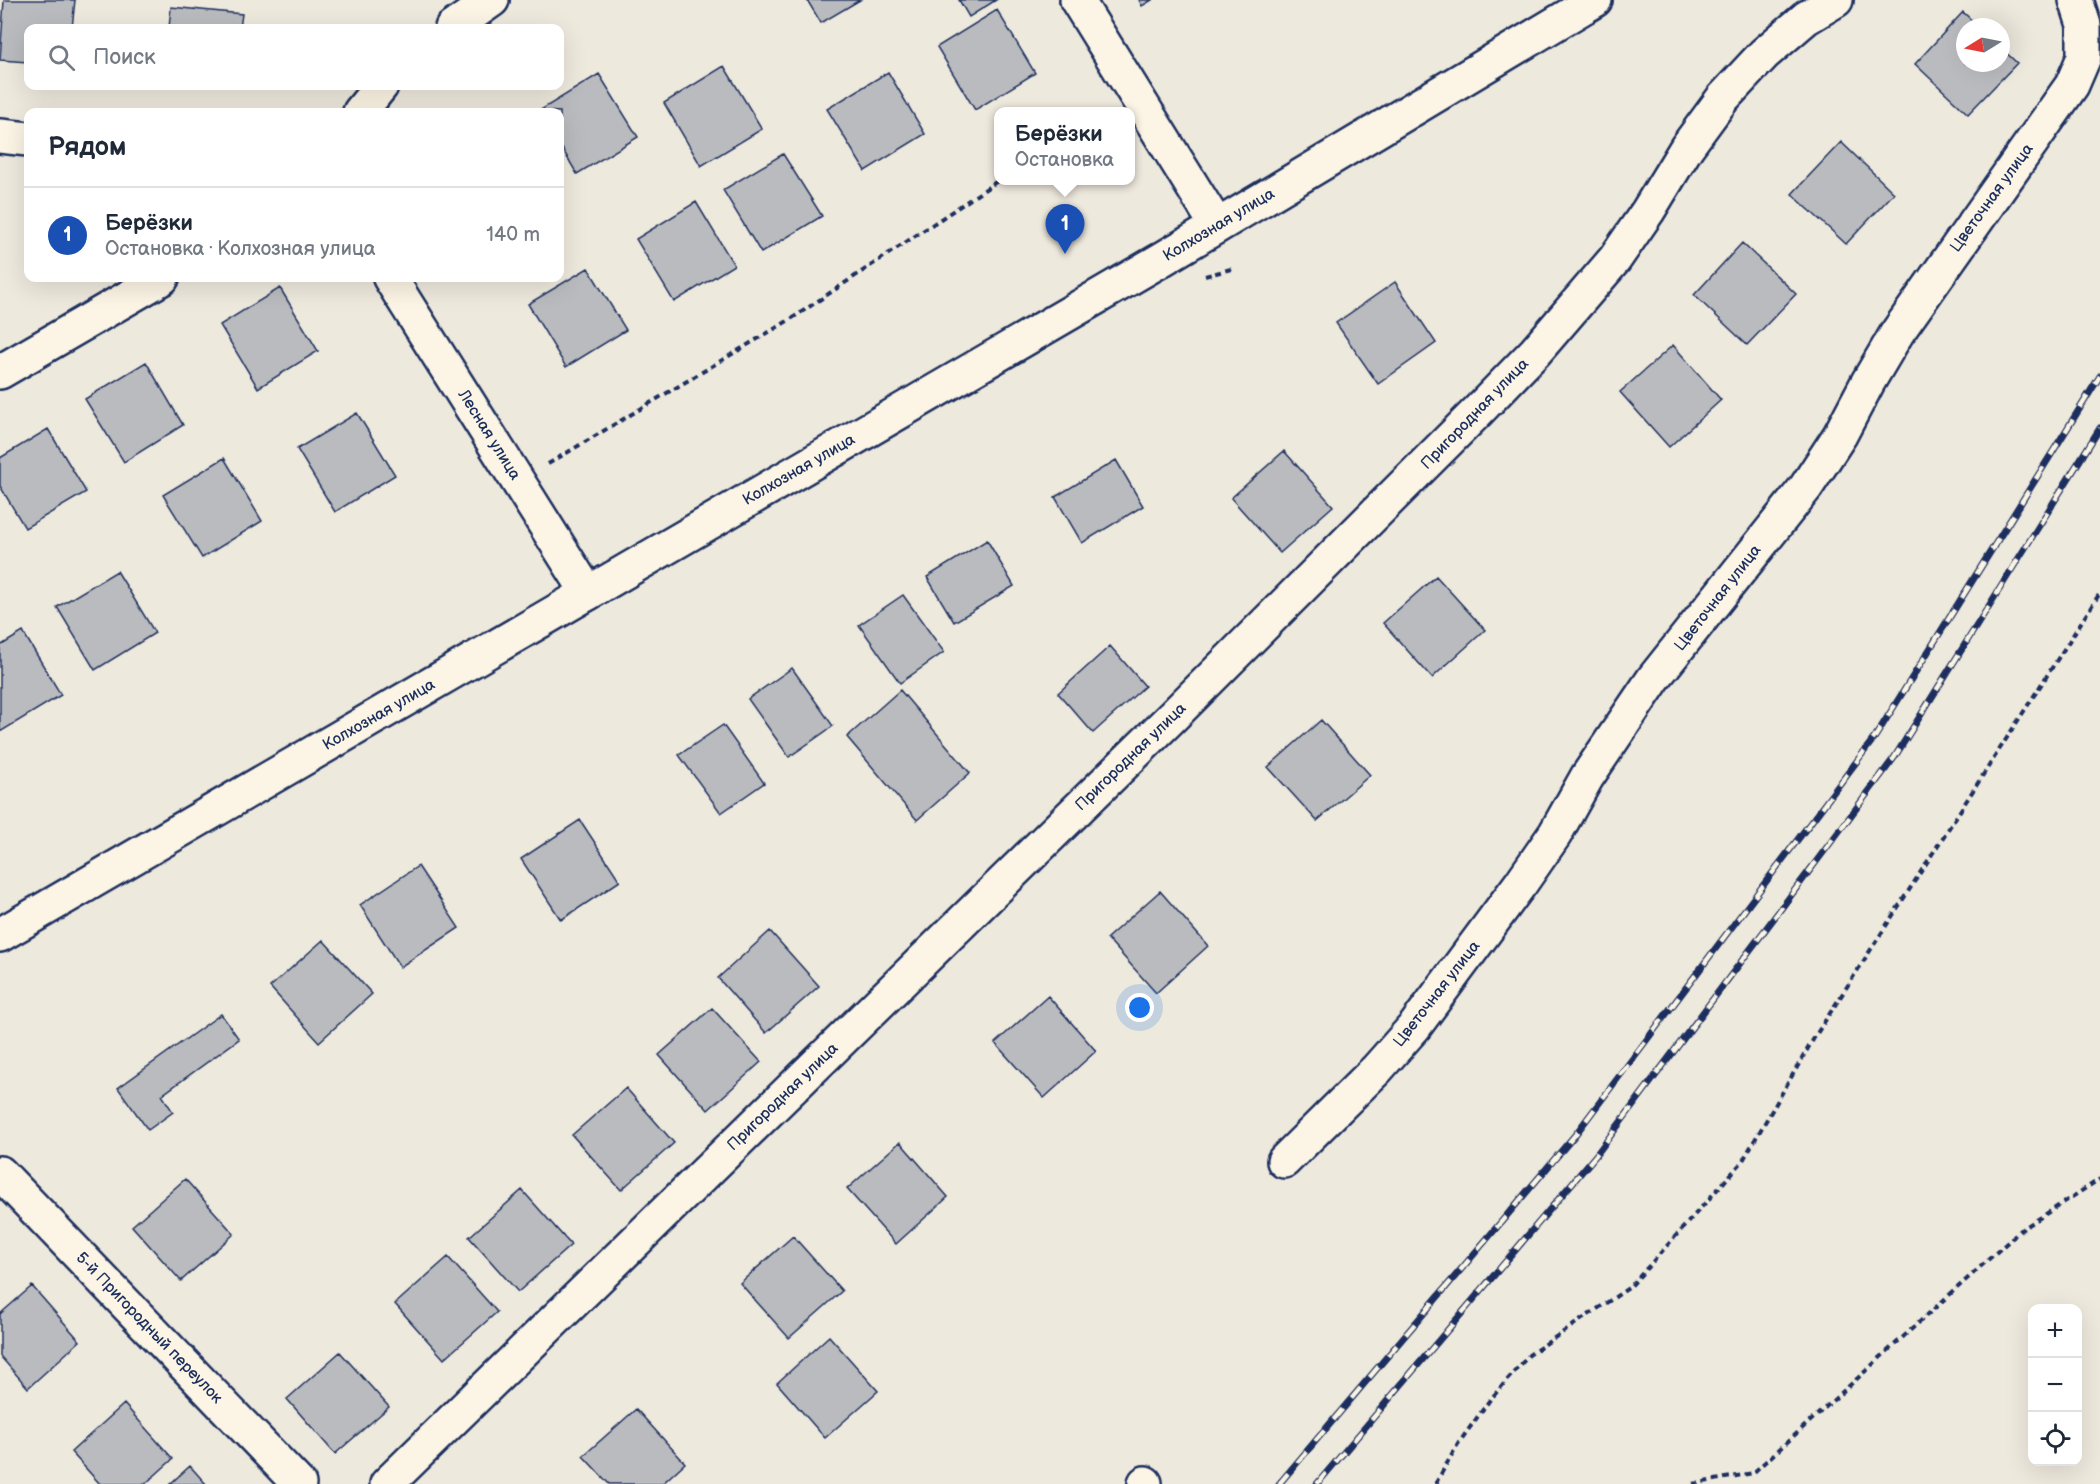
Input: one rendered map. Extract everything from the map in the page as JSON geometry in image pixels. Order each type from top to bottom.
[{"type":"street","points":[[458,24],[492,0]]},
{"type":"street","points":[[1077,0],[1217,226]]},
{"type":"street","name":"Колхозная улица","points":[[0,935],[1217,226],[1595,0]]},
{"type":"street","name":"Пригородная улица","points":[[387,1484],[1172,717],[1477,412],[1535,352],[1615,259],[1648,211],[1687,147],[1723,98],[1764,54],[1806,18],[1836,0]]},
{"type":"street","name":"Цветочная улица","points":[[1284,1161],[1377,1069],[1415,1026],[1555,834],[1587,777],[1654,678],[1806,487],[1840,435],[1897,333],[2072,85],[2084,57],[2084,26],[2076,0]]},
{"type":"street","points":[[363,108],[378,90]]},
{"type":"street","points":[[0,136],[24,139]]},
{"type":"street","points":[[0,372],[155,282]]},
{"type":"street","name":"Лесная улица","points":[[393,282],[588,593]]},
{"type":"street","name":"5-й Пригородный переулок","points":[[0,1173],[299,1484]]},
{"type":"path","points":[[519,482],[791,319],[994,183]]},
{"type":"path","points":[[1437,1484],[1464,1436],[1489,1401],[1529,1354],[1630,1287],[1742,1162],[1814,1038],[2100,593]]},
{"type":"path","points":[[1693,1484],[1753,1473],[2021,1230],[2100,1179]]},
{"type":"building","points":[[4,0],[75,0],[72,24],[24,24],[24,62],[0,60]]},
{"type":"building","points":[[807,0],[860,0],[821,23]]},
{"type":"building","points":[[959,0],[996,0],[969,17]]},
{"type":"building","points":[[1139,0],[1152,0],[1142,6]]},
{"type":"building","points":[[171,7],[242,14],[241,24],[169,24]]},
{"type":"building","points":[[997,10],[1035,73],[975,110],[937,47]]},
{"type":"building","points":[[1963,12],[1969,18],[1957,18]]},
{"type":"building","points":[[1956,20],[1956,72],[2008,72],[1968,114],[1915,64]]},
{"type":"building","points":[[2010,56],[2017,63],[2010,70]]},
{"type":"building","points":[[724,66],[762,129],[701,166],[664,103]]},
{"type":"building","points":[[888,72],[925,134],[865,171],[827,109]]},
{"type":"building","points":[[599,74],[638,137],[577,174],[564,152],[564,108],[544,108]]},
{"type":"building","points":[[1841,142],[1894,193],[1846,244],[1792,194]]},
{"type":"building","points":[[783,154],[822,216],[761,253],[723,190]]},
{"type":"building","points":[[696,202],[734,265],[674,302],[636,239]]},
{"type":"building","points":[[1742,243],[1796,294],[1747,345],[1694,295]]},
{"type":"building","points":[[588,268],[626,330],[566,367],[528,304]]},
{"type":"building","points":[[1395,282],[1436,343],[1378,384],[1336,323]]},
{"type":"building","points":[[280,288],[318,351],[258,388],[220,325]]},
{"type":"building","points":[[1673,345],[1721,400],[1669,447],[1620,392]]},
{"type":"building","points":[[146,362],[183,425],[124,462],[85,399]]},
{"type":"building","points":[[357,413],[395,475],[335,512],[297,449]]},
{"type":"building","points":[[48,429],[86,492],[25,528],[0,486],[0,458]]},
{"type":"building","points":[[1284,451],[1333,506],[1280,553],[1231,498]]},
{"type":"building","points":[[224,458],[262,521],[202,558],[163,495]]},
{"type":"building","points":[[1116,460],[1143,506],[1082,543],[1055,497]]},
{"type":"building","points":[[987,540],[1014,586],[954,622],[927,577]]},
{"type":"building","points":[[117,571],[155,633],[95,670],[57,607]]},
{"type":"building","points":[[1436,576],[1485,630],[1432,678],[1383,623]]},
{"type":"building","points":[[903,595],[944,652],[900,683],[859,625]]},
{"type":"building","points":[[23,632],[61,695],[0,732],[0,646]]},
{"type":"building","points":[[1110,646],[1145,686],[1093,733],[1058,693]]},
{"type":"building","points":[[792,668],[833,726],[789,757],[748,699]]},
{"type":"building","points":[[900,690],[970,773],[917,820],[847,737]]},
{"type":"building","points":[[1321,720],[1370,775],[1317,821],[1268,767]]},
{"type":"building","points":[[723,725],[764,783],[721,813],[679,755]]},
{"type":"building","points":[[580,820],[620,881],[561,920],[521,859]]},
{"type":"building","points":[[418,866],[459,928],[400,967],[360,905]]},
{"type":"building","points":[[1160,891],[1208,946],[1156,993],[1107,938]]},
{"type":"building","points":[[770,931],[819,986],[766,1033],[718,978]]},
{"type":"building","points":[[323,940],[372,994],[319,1042],[270,987]]},
{"type":"building","points":[[1048,996],[1096,1051],[1044,1098],[995,1043]]},
{"type":"building","points":[[712,1008],[761,1062],[708,1110],[659,1055]]},
{"type":"building","points":[[221,1014],[239,1039],[162,1095],[173,1112],[148,1130],[118,1088]]},
{"type":"building","points":[[626,1088],[674,1143],[621,1190],[572,1135]]},
{"type":"building","points":[[900,1142],[948,1197],[896,1244],[847,1189]]},
{"type":"building","points":[[185,1179],[234,1234],[181,1281],[132,1226]]},
{"type":"building","points":[[522,1190],[571,1245],[518,1292],[469,1237]]},
{"type":"building","points":[[793,1236],[842,1291],[789,1338],[740,1283]]},
{"type":"building","points":[[448,1257],[497,1312],[444,1359],[395,1304]]},
{"type":"building","points":[[32,1286],[80,1341],[28,1388],[0,1356],[0,1314]]},
{"type":"building","points":[[829,1336],[878,1391],[825,1438],[777,1383]]},
{"type":"building","points":[[340,1352],[389,1407],[335,1454],[287,1399]]},
{"type":"building","points":[[124,1404],[173,1459],[145,1484],[100,1484],[71,1452]]},
{"type":"building","points":[[636,1409],[685,1463],[662,1484],[609,1484],[583,1456]]},
{"type":"building","points":[[190,1466],[206,1484],[170,1484]]},
{"type":"railway","points":[[1279,1484],[1575,1135],[1875,737],[2100,376]]},
{"type":"railway","points":[[1317,1484],[1596,1155],[1894,758],[2100,428]]},
{"type":"place","name":"Берёзки","points":[[1065,254]]}]
